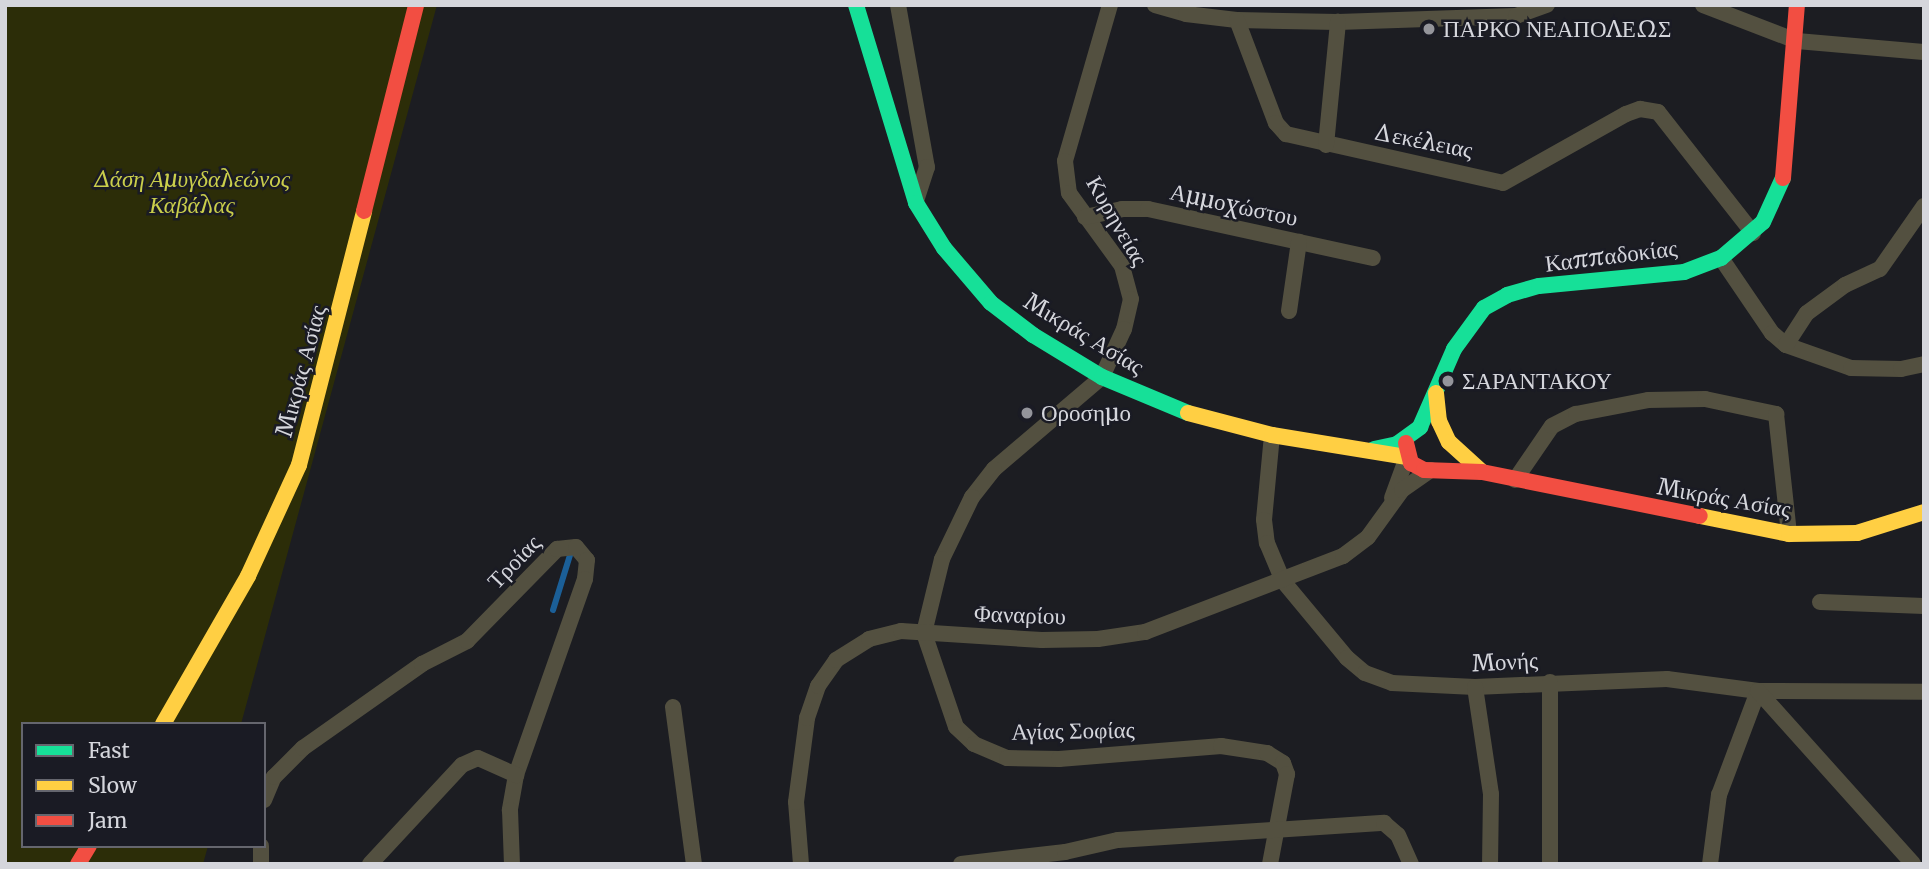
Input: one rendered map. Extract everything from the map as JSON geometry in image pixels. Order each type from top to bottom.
[{"type":"street","name":"Μικράς Ασίας","points":[[164,722],[248,576],[299,465],[416,5]]},
{"type":"street","name":"Μικράς Ασίας","points":[[856,5],[916,203],[944,248],[991,303],[1033,335],[1102,377],[1187,414],[1272,435],[1408,457]]},
{"type":"street","points":[[898,5],[927,167],[916,203]]},
{"type":"street","name":"Κυρηνείας","points":[[1102,377],[1131,299],[1122,266],[1110,244],[1085,218],[1069,192],[1065,161],[1110,5]]},
{"type":"street","points":[[1155,5],[1237,20],[1338,22],[1516,16],[1547,5]]},
{"type":"street","points":[[1703,5],[1797,41],[1924,52]]},
{"type":"street","name":"Καππαδοκίας","points":[[1414,432],[1467,327],[1484,308],[1507,295],[1539,286],[1684,272],[1721,258],[1753,233],[1778,197],[1785,175],[1797,41],[1797,5]]},
{"type":"street","name":"Δεκέλειας","points":[[1237,20],[1276,123],[1286,134],[1326,145],[1471,173],[1503,183],[1626,114],[1640,109],[1658,112],[1753,233]]},
{"type":"street","points":[[1326,145],[1338,22]]},
{"type":"street","points":[[1786,345],[1807,313],[1845,285],[1880,268],[1924,206]]},
{"type":"street","name":"Αμμοχώστου","points":[[1085,218],[1122,209],[1148,209],[1373,258]]},
{"type":"street","points":[[1289,311],[1299,242]]},
{"type":"street","points":[[1721,258],[1772,334],[1786,345],[1851,368],[1902,369],[1924,364]]},
{"type":"street","points":[[923,634],[935,578],[972,498],[993,469],[1102,377]]},
{"type":"street","points":[[1387,510],[1402,490],[1448,457],[1448,438],[1438,387]]},
{"type":"street","points":[[1515,480],[1552,426],[1576,414],[1648,400],[1705,399],[1776,414],[1789,534]]},
{"type":"street","points":[[1359,450],[1382,448],[1414,432],[1434,426],[1482,472]]},
{"type":"street","points":[[1387,510],[1408,457],[1414,432]]},
{"type":"street","name":"Μονής","points":[[1272,435],[1264,520],[1267,543],[1283,581],[1322,632],[1366,673],[1392,683],[1475,687],[1667,679],[1758,691],[1924,692]]},
{"type":"street","points":[[1408,457],[1417,467],[1434,469]]},
{"type":"street","name":"Μικράς Ασίας","points":[[1434,469],[1482,472],[1789,534],[1857,533],[1924,512]]},
{"type":"street","name":"Φαναρίου","points":[[801,864],[796,802],[807,718],[818,686],[836,660],[869,639],[901,631],[923,634],[1098,639],[1145,632],[1343,556],[1368,537],[1387,510]]},
{"type":"street","name":"Τροίας","points":[[266,795],[274,777],[303,748],[422,664],[467,641],[557,549],[576,547],[587,560],[584,579],[516,775],[510,810],[512,864]]},
{"type":"street","points":[[1820,602],[1924,606]]},
{"type":"street","name":"Αγίας Σοφίας","points":[[923,634],[956,727],[974,744],[1006,758],[1059,759],[1221,747],[1267,753],[1283,763],[1287,774],[1276,830]]},
{"type":"street","points":[[1550,682],[1550,864]]},
{"type":"street","points":[[1475,687],[1491,794],[1490,864]]},
{"type":"street","points":[[1710,864],[1719,795],[1758,691],[1913,864]]},
{"type":"street","points":[[673,707],[694,864]]},
{"type":"street","points":[[370,864],[462,765],[478,758],[516,775]]},
{"type":"street","points":[[961,864],[1065,852],[1118,840],[1384,823],[1398,835],[1411,864]]},
{"type":"street","points":[[1270,864],[1276,830]]},
{"type":"street","points":[[78,864],[88,848]]},
{"type":"green space","name":"Δάση Αμυγδαλεώνος Καβάλας","points":[[5,5],[437,5],[242,722],[21,722],[21,848],[207,848],[203,864],[5,864]]},
{"type":"waterway","points":[[553,610],[570,555]]},
{"type":"traffic: fast","points":[[856,5],[916,203],[944,248],[991,303],[1033,335],[1102,377],[1188,413]]},
{"type":"traffic: fast","points":[[1374,449],[1397,444],[1420,427],[1454,349],[1484,308],[1507,295],[1539,286],[1684,272],[1721,258],[1763,222],[1783,178]]},
{"type":"traffic: slow","points":[[164,722],[248,576],[299,465],[364,211]]},
{"type":"traffic: slow","points":[[1436,393],[1439,421],[1449,442],[1481,471]]},
{"type":"traffic: slow","points":[[1188,413],[1272,435],[1407,457]]},
{"type":"traffic: slow","points":[[1700,516],[1789,534],[1857,533],[1924,512]]},
{"type":"traffic: jam","points":[[364,211],[416,5]]},
{"type":"traffic: jam","points":[[1783,178],[1797,5]]},
{"type":"traffic: jam","points":[[1406,443],[1411,463],[1424,470],[1482,472],[1700,516]]},
{"type":"traffic: jam","points":[[78,864],[88,848]]},
{"type":"place","name":"ΠΑΡΚΟ ΝΕΑΠΟΛΕΩΣ","points":[[1429,29]]},
{"type":"place","name":"ΣΑΡΑΝΤΑΚΟΥ","points":[[1448,381]]},
{"type":"place","name":"Οροσημο","points":[[1027,413]]}]
